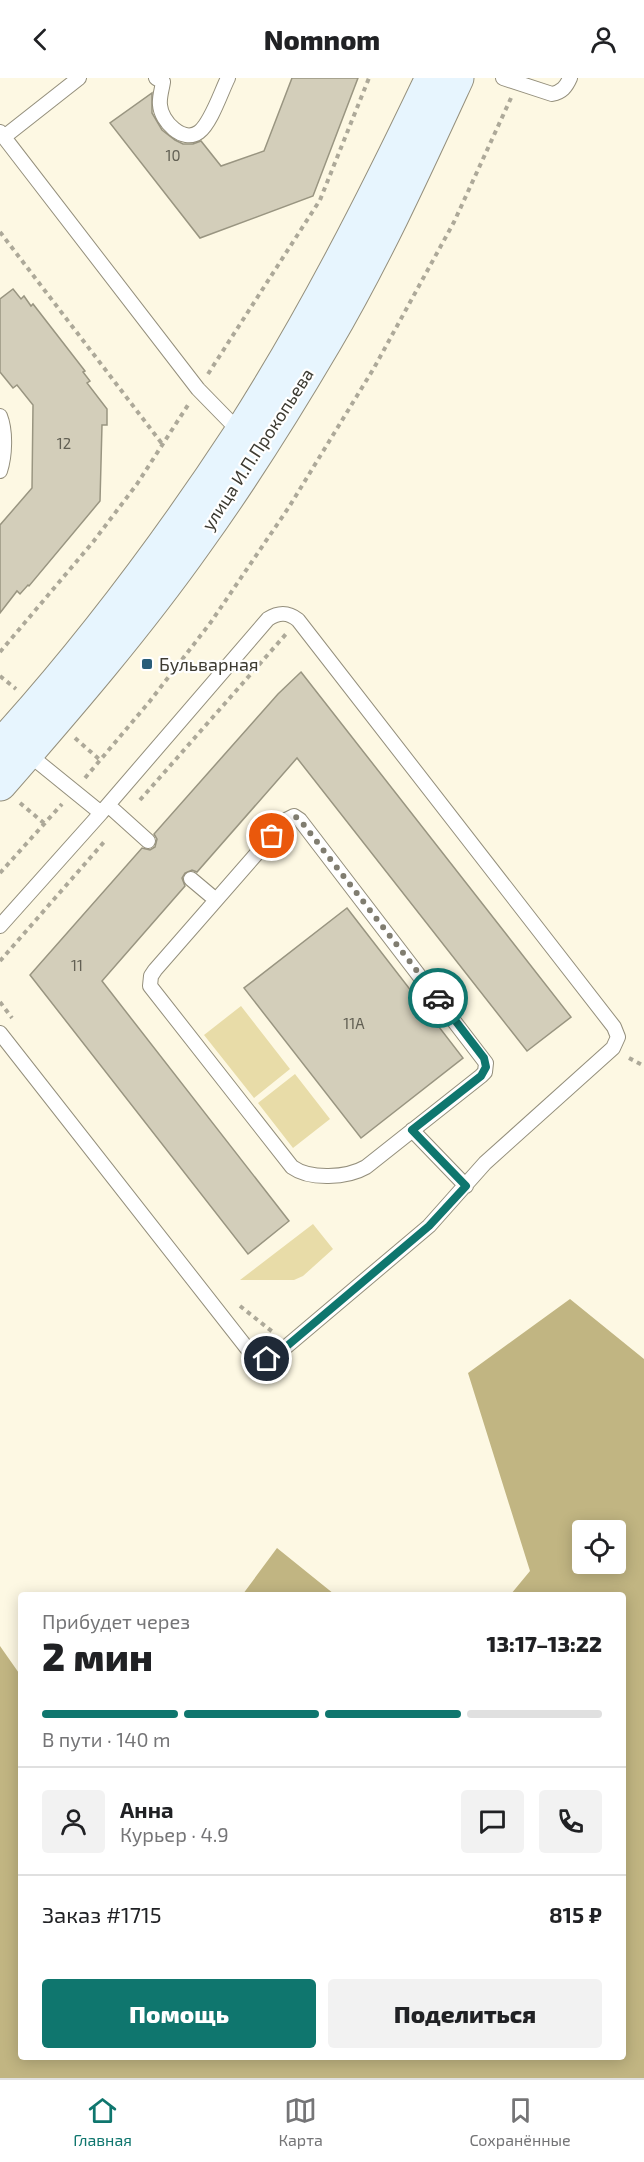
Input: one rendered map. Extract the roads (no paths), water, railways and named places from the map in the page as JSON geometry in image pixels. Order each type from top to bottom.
[{"type":"street","name":"улица И.П.Прокопьева","points":[[250,440],[317,303],[386,175],[432,78]]},
{"type":"street","name":"улица И.П.Прокопьева","points":[[10,793],[9,742],[101,627],[182,519],[250,440],[326,340],[398,204],[457,78]]},
{"type":"lane","points":[[79,78],[2,134],[198,388],[250,440]]},
{"type":"lane","points":[[161,79],[159,104],[165,120],[179,133],[189,136],[199,132],[207,122],[228,78]]},
{"type":"lane","points":[[503,78],[552,94],[559,93],[565,88],[570,78]]},
{"type":"lane","points":[[0,416],[3,430],[0,471]]},
{"type":"lane","points":[[0,926],[105,809],[268,620],[274,615],[283,613],[298,620],[617,1032],[617,1043],[494,1155],[429,1226],[274,1357],[267,1359],[256,1358],[0,1033]]},
{"type":"lane","points":[[9,742],[105,809],[124,819],[148,841]]},
{"type":"lane","points":[[296,817],[486,1063],[485,1072],[366,1167],[343,1176],[307,1175],[296,1171],[287,1163],[150,986],[151,976],[155,970],[216,900],[288,818],[296,817]]},
{"type":"lane","points":[[191,879],[216,900]]},
{"type":"lane","points":[[412,1130],[466,1186]]},
{"type":"place","name":"Бульварная","points":[[147,664]]}]
